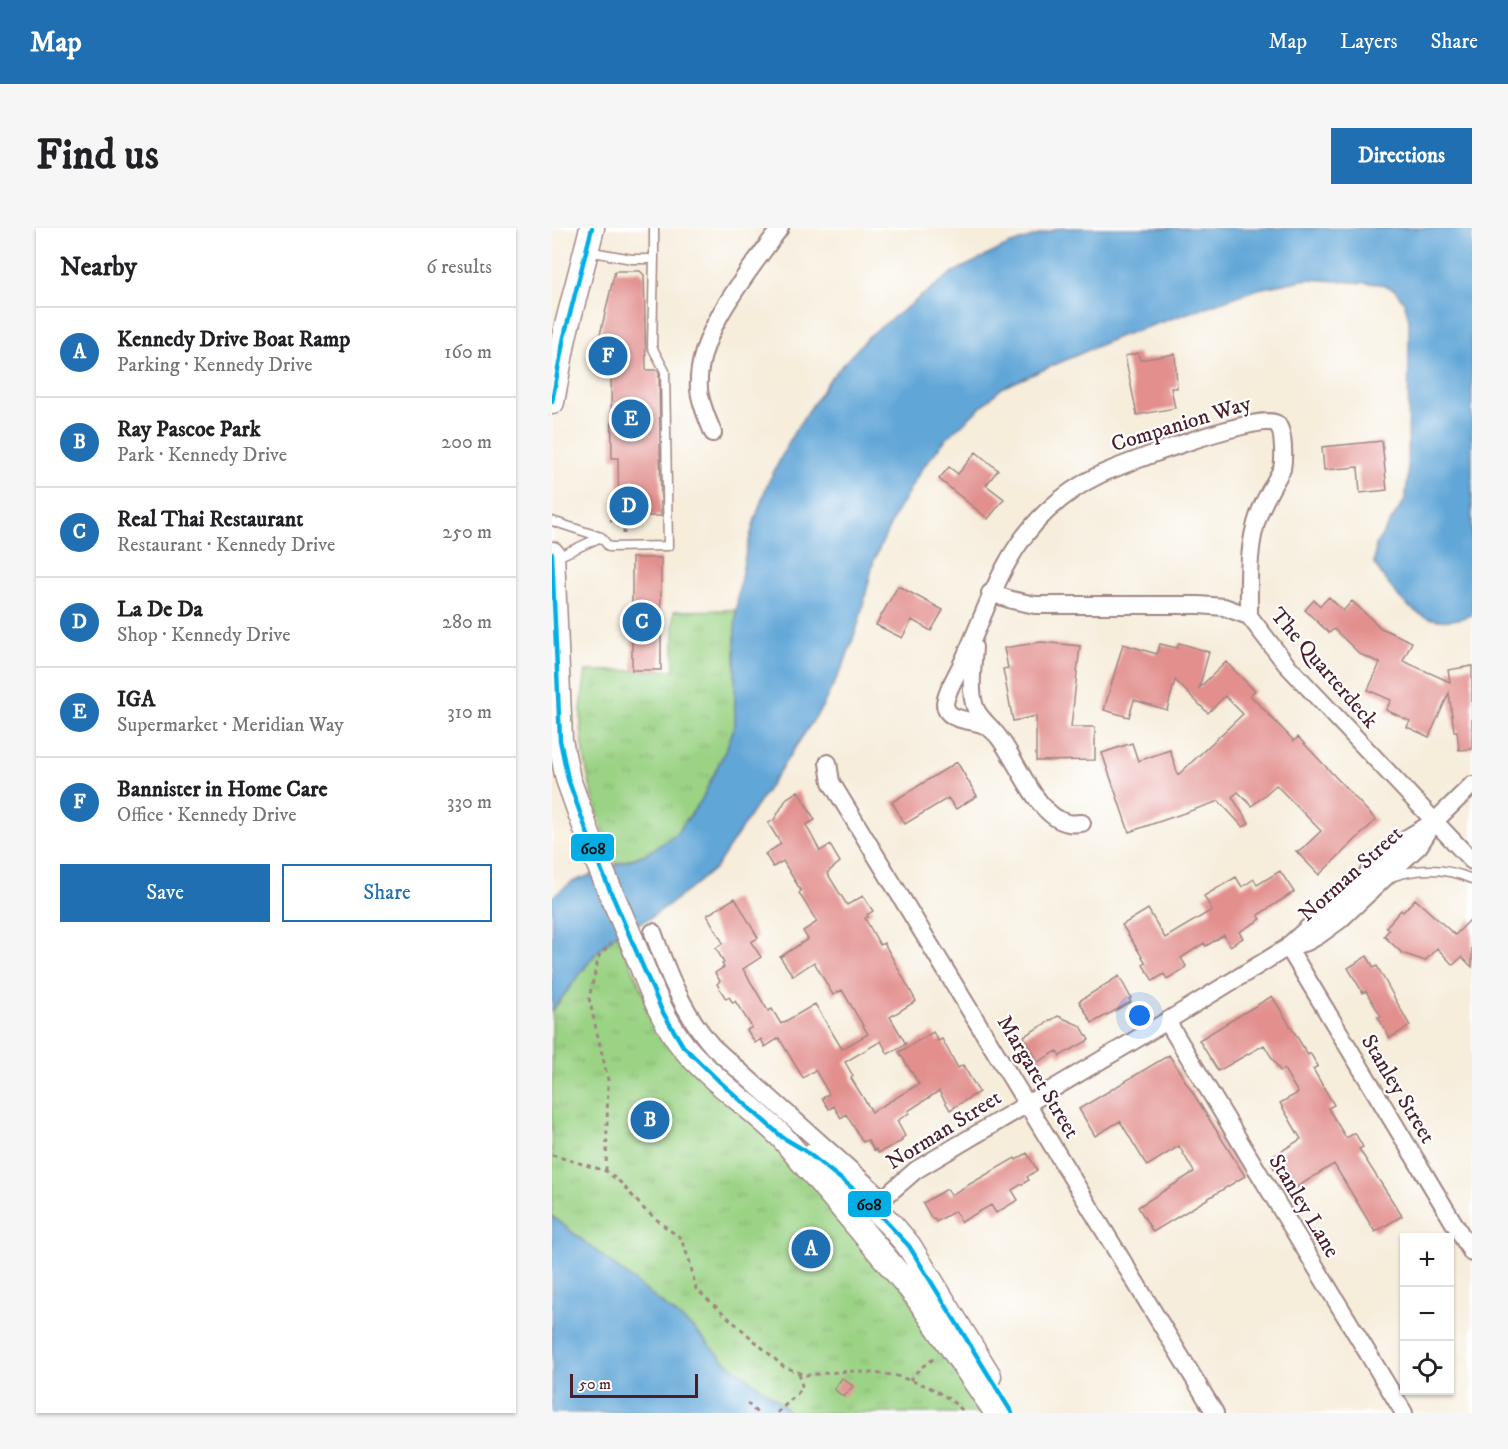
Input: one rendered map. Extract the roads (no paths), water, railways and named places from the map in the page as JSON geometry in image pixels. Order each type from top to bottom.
[{"type":"street","points":[[713,433],[699,390],[701,358],[717,319],[780,228]]},
{"type":"street","points":[[552,402],[564,337],[589,239]]},
{"type":"street","name":"Companion Way","points":[[996,734],[984,725],[951,715],[945,706],[947,694],[978,626],[990,593],[1005,564],[1026,533],[1056,503],[1083,484],[1111,469],[1242,425],[1269,422],[1275,423],[1279,428],[1283,462],[1282,469],[1260,512],[1254,532],[1250,557],[1249,616]]},
{"type":"street","points":[[552,554],[556,740],[597,860],[634,936],[662,1011],[683,1046],[718,1081],[782,1137],[877,1203]]},
{"type":"street","name":"The Quarterdeck","points":[[990,593],[1012,600],[1043,605],[1198,605],[1224,608],[1249,616],[1286,664],[1472,861]]},
{"type":"street","name":"Companion Way","points":[[978,626],[974,648],[974,701],[978,714],[996,734],[1046,810],[1065,822],[1082,823]]},
{"type":"street","name":"Margaret Street","points":[[828,763],[831,782],[1215,1413]]},
{"type":"street","name":"Norman Street","points":[[877,1203],[916,1170],[1288,947],[1410,836],[1435,821],[1472,786]]},
{"type":"street","name":"Norman Street","points":[[1288,947],[1307,942],[1340,920],[1419,846],[1435,821]]},
{"type":"street","points":[[634,936],[675,989],[693,1023],[713,1047],[877,1203],[909,1246],[1012,1413]]},
{"type":"street","name":"Stanley Street","points":[[1288,947],[1472,1253]]},
{"type":"street","name":"Stanley Lane","points":[[1167,1021],[1404,1413]]},
{"type":"street","points":[[782,1137],[916,1295],[998,1413]]},
{"type":"street","points":[[877,1203],[870,1213],[870,1219],[910,1270],[924,1294],[934,1321]]},
{"type":"lane","points":[[552,521],[601,537],[609,547],[668,546],[665,371],[652,347],[654,228]]},
{"type":"lane","points":[[589,239],[633,259],[654,259]]},
{"type":"lane","points":[[552,559],[601,537]]},
{"type":"lane","points":[[1383,880],[1400,874],[1432,869],[1448,870],[1472,879]]},
{"type":"water","points":[[1060,228],[1472,228],[1472,615],[1454,620],[1426,617],[1403,601],[1374,563],[1376,544],[1405,500],[1408,477],[1409,319],[1404,302],[1395,290],[1381,284],[1308,279],[1258,289],[1118,337],[1002,388],[946,439],[921,470],[896,513],[874,560],[859,622],[844,664],[822,707],[716,867],[650,918],[617,933],[595,954],[552,1011],[552,897],[572,882],[648,853],[676,834],[701,801],[727,747],[735,725],[735,629],[745,556],[767,485],[793,434],[830,379],[869,336],[952,273],[1008,245]]},
{"type":"water","points":[[552,1216],[694,1329],[725,1361],[776,1399],[790,1413],[552,1413]]},
{"type":"place","name":"Bannister in Home Care","points":[[608,356]]},
{"type":"place","name":"IGA","points":[[631,419]]},
{"type":"place","name":"La De Da","points":[[629,506]]},
{"type":"place","name":"Real Thai Restaurant","points":[[642,622]]},
{"type":"place","name":"Ray Pascoe Park","points":[[650,1120]]},
{"type":"place","name":"Kennedy Drive Boat Ramp","points":[[811,1249]]}]
